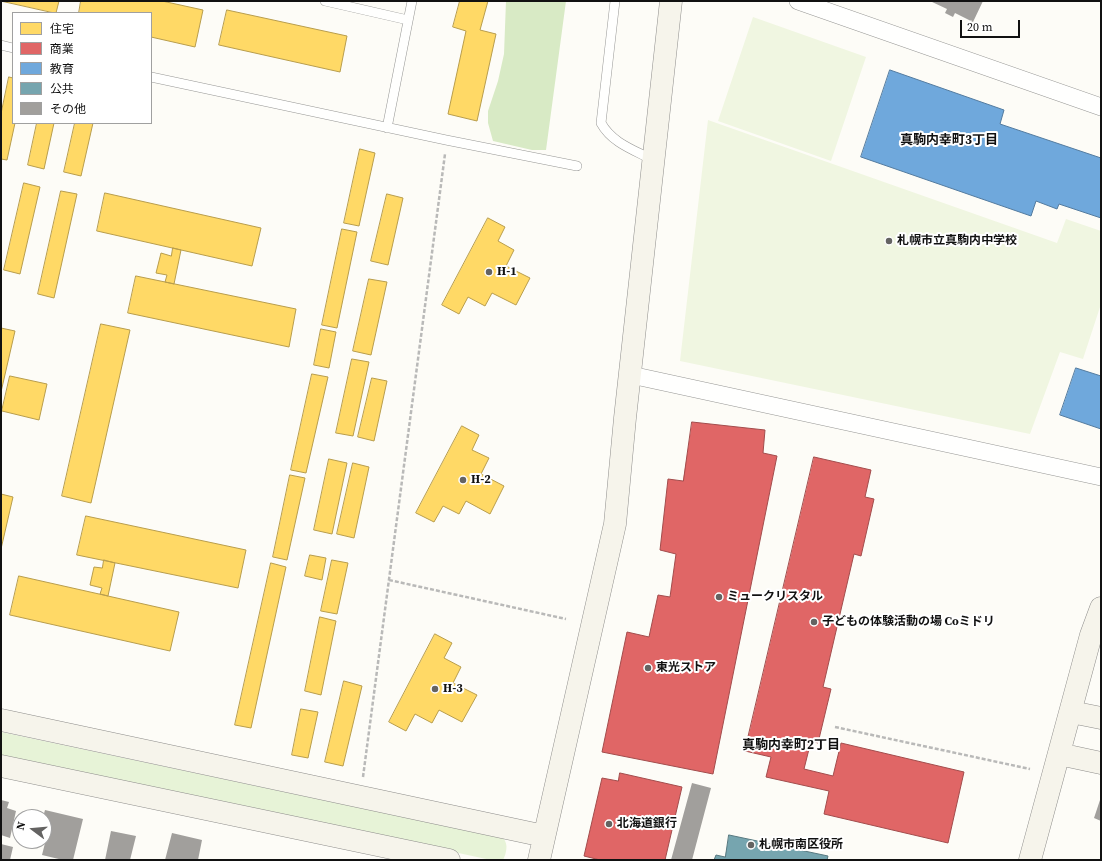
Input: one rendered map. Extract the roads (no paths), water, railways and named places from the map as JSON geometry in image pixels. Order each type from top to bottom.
[{"type":"street","points":[[540,860],[544,836],[615,524],[625,418],[631,375],[671,1]]},
{"type":"street","points":[[798,1],[1101,107]]},
{"type":"street","points":[[631,375],[1101,477]]},
{"type":"street","points":[[1030,860],[1091,635],[1101,608]]},
{"type":"street","points":[[1071,712],[1101,718]]},
{"type":"street","points":[[1,720],[544,836]]},
{"type":"street","points":[[1059,754],[1101,763]]},
{"type":"street","points":[[1,766],[449,860]]},
{"type":"lane","points":[[325,1],[408,20]]},
{"type":"lane","points":[[387,128],[412,1]]},
{"type":"lane","points":[[615,1],[601,123],[606,132],[617,141],[653,160]]},
{"type":"lane","points":[[1,45],[12,48]]},
{"type":"lane","points":[[152,77],[387,128],[577,166]]},
{"type":"place","name":"札幌市立真駒内中学校","points":[[889,241]]},
{"type":"place","name":"H-1","points":[[489,272]]},
{"type":"place","name":"H-2","points":[[463,480]]},
{"type":"place","name":"ミュークリスタル","points":[[719,597]]},
{"type":"place","name":"子どもの体験活動の場 Coミドリ","points":[[814,622]]},
{"type":"place","name":"東光ストア","points":[[648,668]]},
{"type":"place","name":"H-3","points":[[435,689]]},
{"type":"place","name":"北海道銀行","points":[[609,824]]},
{"type":"place","name":"札幌市南区役所","points":[[751,845]]},
{"type":"district","name":"真駒内幸町3丁目","points":[[949,141]]},
{"type":"district","name":"真駒内幸町2丁目","points":[[791,746]]}]
